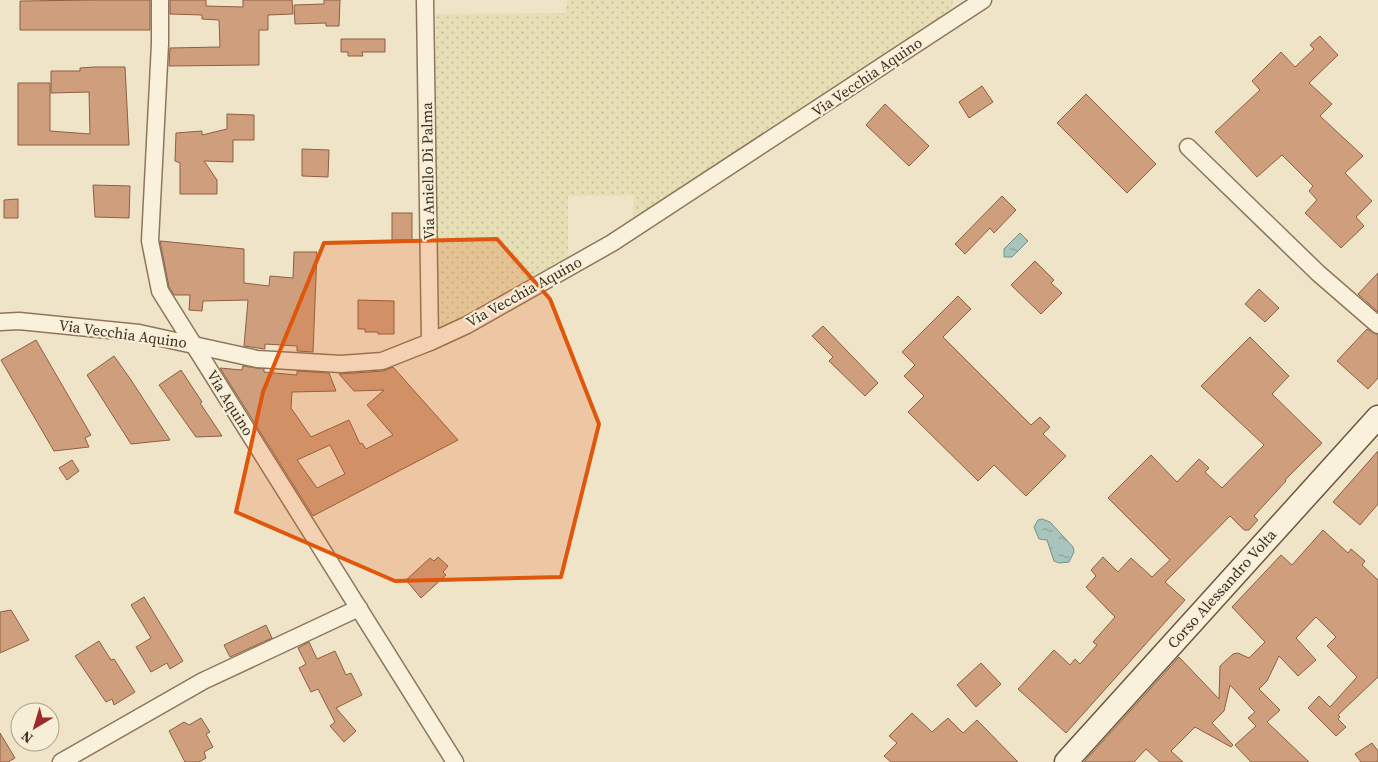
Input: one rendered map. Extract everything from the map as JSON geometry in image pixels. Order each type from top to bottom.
[{"type":"main road","name":"Corso Alessandro Volta","points":[[1066,762],[1378,416]]},
{"type":"street","name":"Via Aquino","points":[[160,0],[160,44],[150,241],[160,291],[456,762]]},
{"type":"street","name":"Via Aniello Di Palma","points":[[425,0],[430,342]]},
{"type":"street","name":"Via Vecchia Aquino","points":[[0,322],[18,321],[139,334],[257,359],[340,364],[382,361],[467,325],[612,243],[984,0]]},
{"type":"street","points":[[1188,147],[1318,273],[1378,325]]},
{"type":"street","points":[[61,762],[203,680],[359,608]]},
{"type":"highlighted area","points":[[497,239],[550,299],[599,424],[561,577],[395,581],[236,512],[263,392],[324,243]]},
{"type":"shaded area","points":[[567,0],[953,0],[951,12],[633,222],[634,195],[568,196],[568,257],[444,328],[440,327],[435,317],[436,14],[566,13]]},
{"type":"water","points":[[1020,233],[1028,241],[1012,257],[1004,257],[1004,249]]},
{"type":"water","points":[[1042,519],[1050,522],[1073,547],[1074,552],[1069,562],[1059,563],[1054,561],[1047,540],[1039,539],[1034,527],[1038,520]]},
{"type":"building","points":[[150,0],[150,30],[20,30],[20,1]]},
{"type":"building","points":[[170,0],[206,0],[206,6],[243,7],[243,0],[292,0],[293,14],[268,15],[268,30],[259,30],[259,65],[169,66],[170,48],[220,47],[219,20],[202,19],[202,15],[170,14]]},
{"type":"building","points":[[324,0],[340,0],[339,26],[326,26],[326,23],[295,24],[294,5],[324,4]]},
{"type":"building","points":[[1320,36],[1338,55],[1309,83],[1332,104],[1320,116],[1363,156],[1345,173],[1372,201],[1356,217],[1364,226],[1341,248],[1305,213],[1317,200],[1309,191],[1313,186],[1282,155],[1257,177],[1215,132],[1260,90],[1252,81],[1281,52],[1295,67],[1314,49],[1310,45]]},
{"type":"building","points":[[341,39],[385,39],[385,52],[362,52],[363,56],[348,56],[348,52],[341,52]]},
{"type":"building","points":[[125,67],[129,145],[18,145],[18,83],[50,83],[50,131],[90,134],[89,92],[51,93],[51,71],[80,71],[80,68]]},
{"type":"building","points":[[982,86],[993,102],[969,118],[959,102]]},
{"type":"building","points":[[1086,94],[1156,164],[1127,193],[1057,123]]},
{"type":"building","points":[[885,104],[929,146],[909,166],[866,125]]},
{"type":"building","points":[[227,114],[254,115],[254,140],[233,140],[233,162],[204,161],[217,180],[217,194],[180,194],[180,163],[175,161],[176,133],[202,131],[202,135],[227,129]]},
{"type":"building","points":[[302,149],[329,150],[328,177],[302,176]]},
{"type":"building","points":[[93,185],[130,186],[129,218],[95,217]]},
{"type":"building","points":[[1002,196],[1016,210],[994,233],[990,228],[965,254],[955,244]]},
{"type":"building","points":[[18,199],[18,218],[4,218],[4,200]]},
{"type":"building","points":[[392,213],[412,213],[412,240],[392,240]]},
{"type":"building","points":[[160,241],[244,249],[244,283],[269,286],[270,276],[293,278],[294,252],[317,252],[313,352],[297,351],[297,346],[265,344],[265,349],[244,346],[248,300],[203,301],[202,311],[189,310],[190,295],[174,295],[169,287]]},
{"type":"building","points":[[1035,261],[1054,280],[1051,283],[1062,293],[1041,314],[1011,285]]},
{"type":"building","points":[[1378,273],[1378,312],[1358,294]]},
{"type":"building","points":[[1259,289],[1279,308],[1265,322],[1245,304]]},
{"type":"building","points":[[958,296],[971,309],[943,337],[1031,425],[1040,417],[1050,427],[1043,434],[1066,456],[1026,496],[994,465],[978,481],[908,412],[924,396],[904,376],[915,365],[902,352]]},
{"type":"building","points":[[358,300],[394,301],[394,334],[378,334],[378,332],[365,332],[365,329],[358,329]]},
{"type":"building","points":[[823,326],[878,383],[865,396],[829,361],[833,357],[812,336]]},
{"type":"building","points":[[1367,329],[1378,335],[1378,378],[1368,389],[1337,361]]},
{"type":"building","points":[[1250,337],[1289,376],[1272,394],[1322,443],[1285,480],[1254,516],[1258,520],[1249,530],[1244,530],[1230,516],[1165,582],[1185,600],[1066,733],[1018,689],[1054,650],[1070,665],[1075,659],[1080,664],[1097,645],[1093,642],[1115,617],[1086,587],[1096,576],[1091,570],[1103,557],[1118,572],[1131,558],[1152,577],[1170,560],[1108,498],[1151,455],[1177,482],[1199,459],[1209,468],[1205,472],[1222,488],[1264,445],[1201,386]]},
{"type":"building","points":[[36,340],[91,435],[85,438],[89,447],[54,451],[1,360]]},
{"type":"building","points":[[114,356],[170,440],[131,444],[87,375]]},
{"type":"building","points":[[243,366],[264,369],[264,372],[297,375],[297,371],[329,373],[336,391],[292,392],[291,408],[311,437],[349,420],[360,444],[362,443],[366,449],[393,435],[367,405],[384,390],[354,391],[339,374],[383,371],[393,367],[458,440],[313,516],[220,368],[242,370]],"holes":[[[330,445],[345,474],[317,488],[297,460]]]},
{"type":"building","points":[[181,370],[222,436],[196,437],[159,385]]},
{"type":"building","points":[[1378,451],[1378,504],[1360,525],[1333,502]]},
{"type":"building","points":[[72,460],[79,471],[67,480],[59,468]]},
{"type":"building","points":[[1323,530],[1348,553],[1351,549],[1365,561],[1362,565],[1378,580],[1378,677],[1338,715],[1340,717],[1338,719],[1346,727],[1336,736],[1308,708],[1319,696],[1330,707],[1357,677],[1327,646],[1336,637],[1316,617],[1296,638],[1316,660],[1298,676],[1279,656],[1267,681],[1259,689],[1280,710],[1267,722],[1309,762],[1251,762],[1235,745],[1256,726],[1248,718],[1255,712],[1230,685],[1224,711],[1212,723],[1233,745],[1231,747],[1195,727],[1171,751],[1183,762],[1160,762],[1146,749],[1134,762],[1084,762],[1179,657],[1219,699],[1220,666],[1233,654],[1238,653],[1249,658],[1265,642],[1232,607],[1281,555],[1292,565]]},
{"type":"building","points":[[438,557],[448,566],[443,572],[446,575],[421,598],[406,580],[430,558],[434,561]]},
{"type":"building","points":[[144,597],[183,661],[170,669],[167,663],[151,672],[136,647],[151,638],[131,605]]},
{"type":"building","points":[[11,610],[29,640],[0,653],[0,612]]},
{"type":"building","points":[[266,625],[272,638],[230,657],[224,645]]},
{"type":"building","points":[[99,641],[111,660],[114,659],[135,692],[114,705],[112,699],[106,702],[75,656]]},
{"type":"building","points":[[309,642],[317,659],[335,651],[346,675],[351,673],[362,695],[336,708],[356,731],[344,742],[330,726],[335,722],[318,689],[311,692],[299,668],[306,664],[298,648]]},
{"type":"building","points":[[981,663],[1001,684],[976,707],[957,685]]},
{"type":"building","points":[[912,713],[932,732],[948,718],[963,733],[977,720],[1018,762],[891,762],[884,756],[897,743],[889,736]]},
{"type":"building","points":[[201,718],[210,732],[206,734],[213,747],[204,752],[206,758],[199,762],[185,762],[169,731],[184,722],[189,725]]},
{"type":"building","points":[[0,733],[15,758],[8,762],[0,762]]},
{"type":"building","points":[[1372,743],[1378,751],[1378,762],[1361,762],[1355,754]]}]
